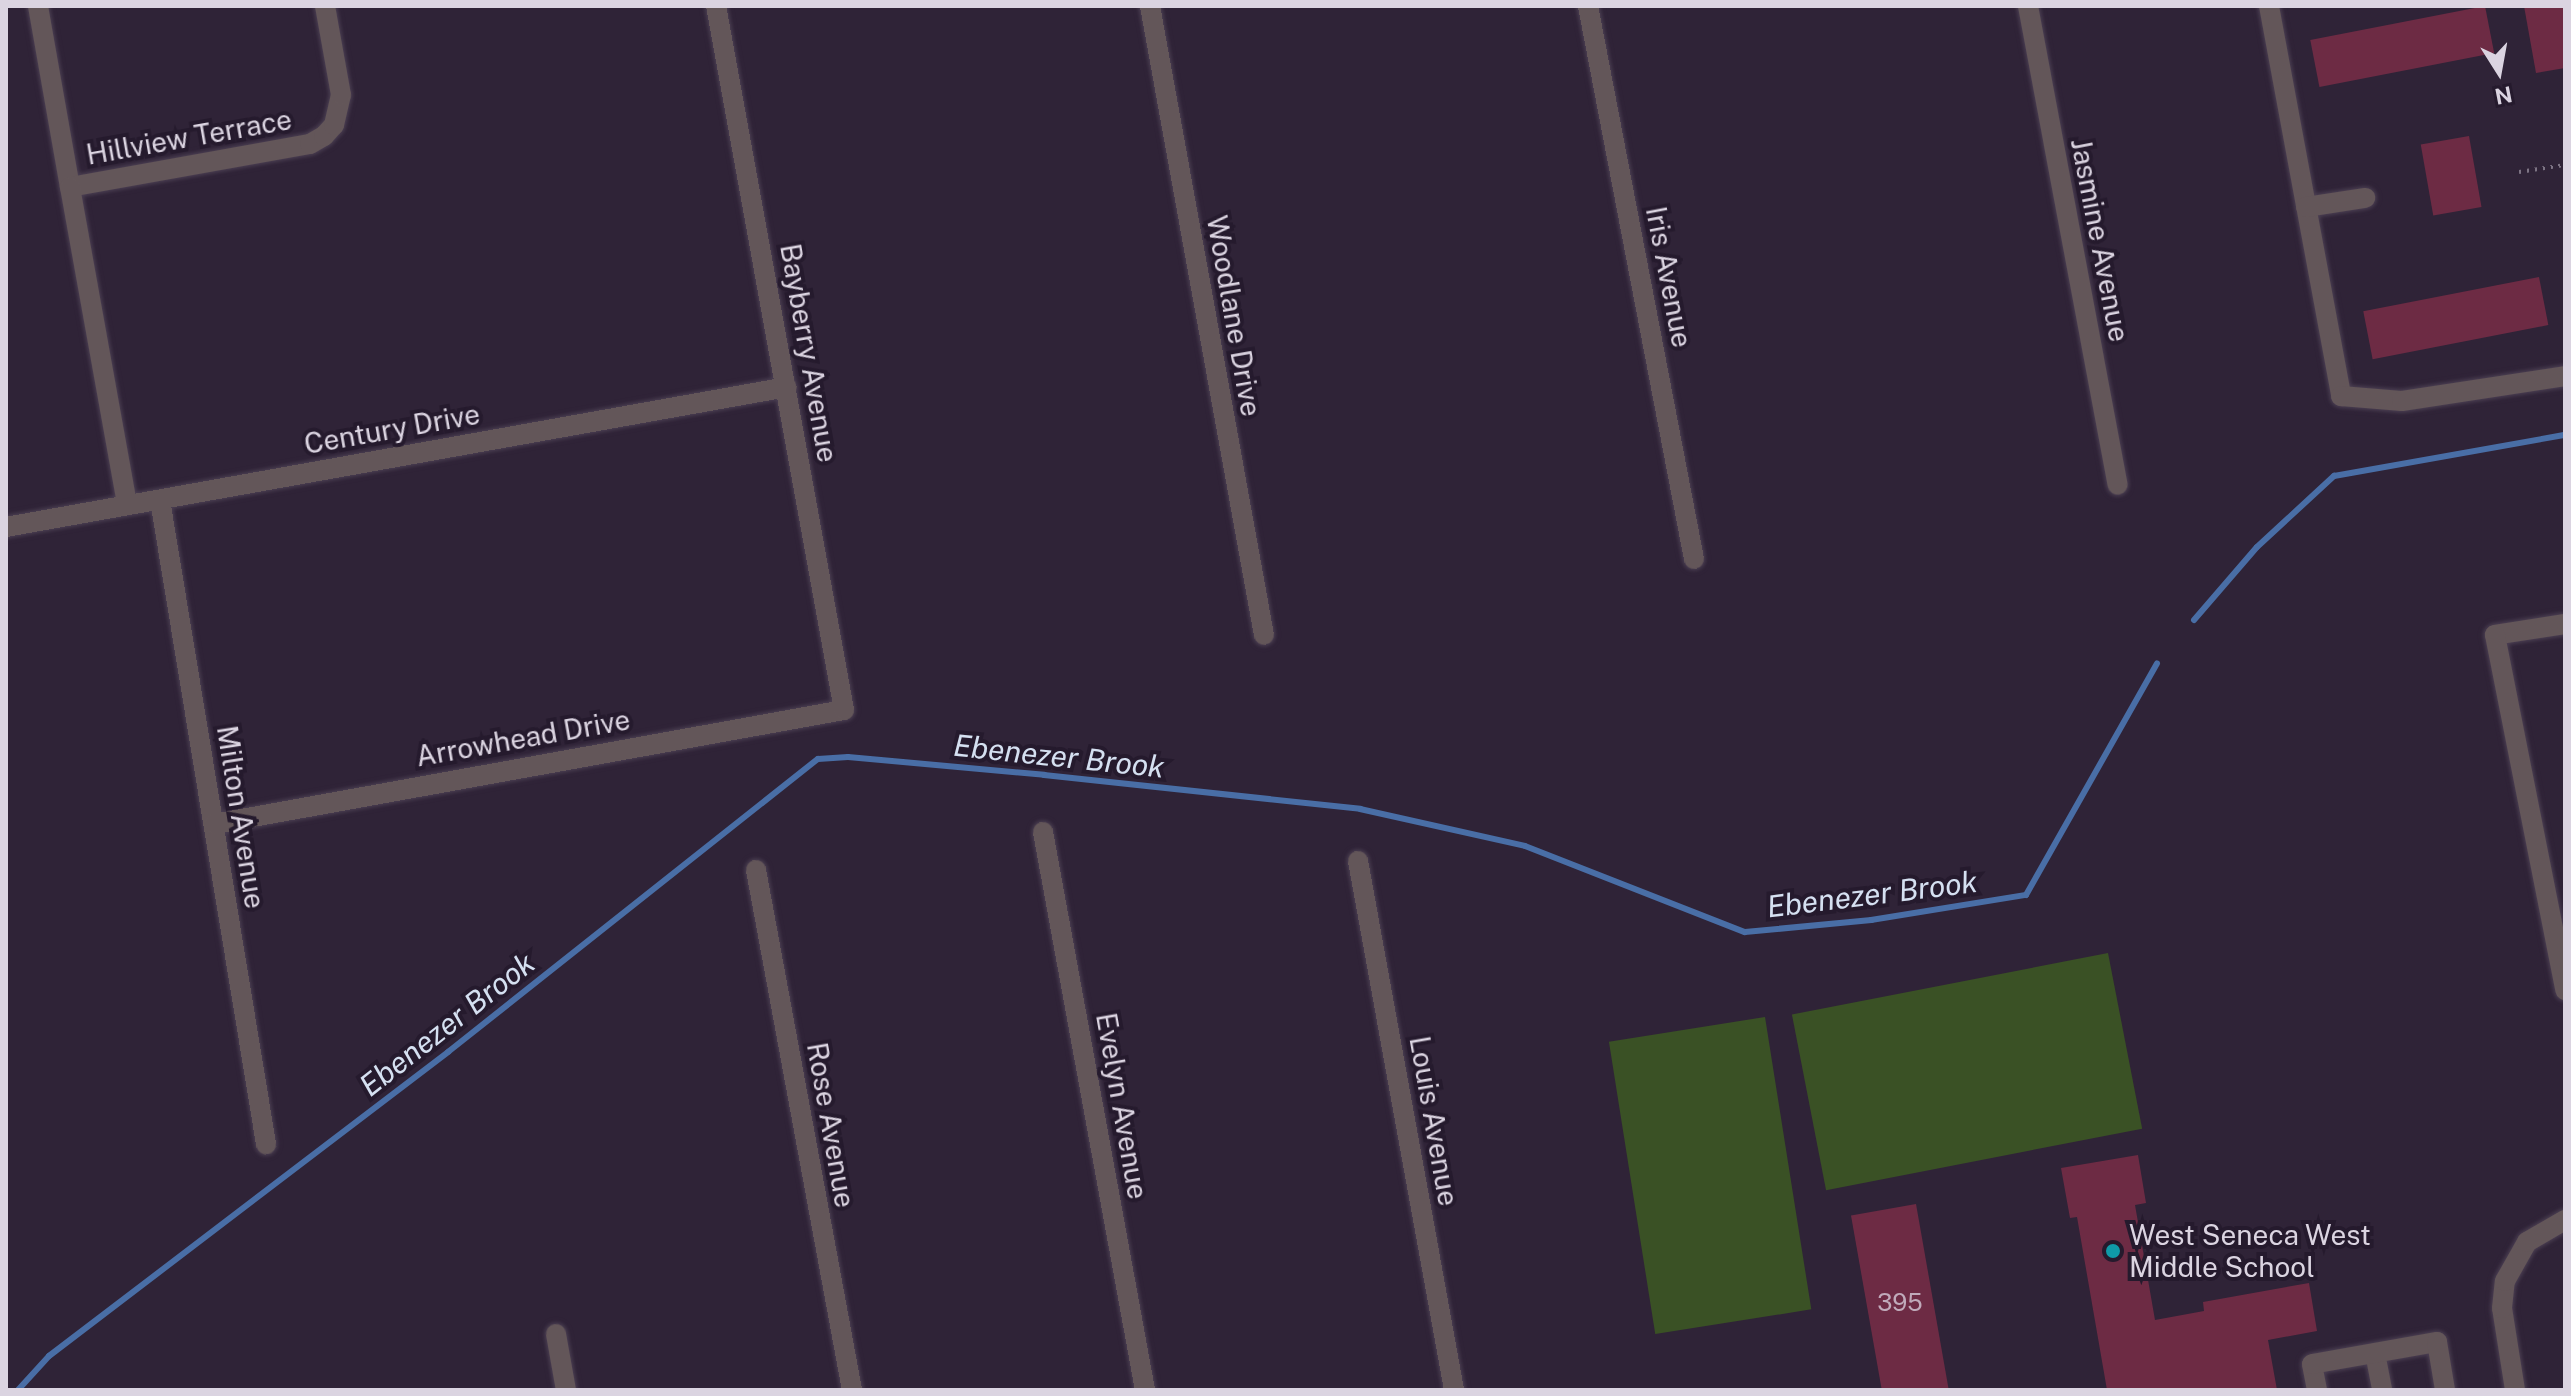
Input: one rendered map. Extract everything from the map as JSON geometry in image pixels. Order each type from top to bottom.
[{"type":"street","name":"Hillview Terrace","points":[[38,6],[127,505]]},
{"type":"street","name":"Hillview Terrace","points":[[70,187],[310,144],[324,136],[334,125],[341,95],[325,6]]},
{"type":"street","name":"Bayberry Avenue","points":[[716,6],[844,710]]},
{"type":"street","name":"Woodlane Drive","points":[[1150,6],[1264,635]]},
{"type":"street","name":"Iris Avenue","points":[[1588,6],[1694,559]]},
{"type":"street","name":"Jasmine Avenue","points":[[2028,6],[2118,485]]},
{"type":"street","points":[[2269,6],[2341,396],[2402,401],[2565,376]]},
{"type":"street","points":[[2306,207],[2365,198]]},
{"type":"street","name":"Century Drive","points":[[6,527],[787,387]]},
{"type":"street","name":"Milton Avenue","points":[[160,500],[266,1144]]},
{"type":"street","points":[[2565,624],[2495,635],[2519,756],[2559,924],[2565,990]]},
{"type":"street","name":"Arrowhead Drive","points":[[214,824],[844,710]]},
{"type":"street","name":"Evelyn Avenue","points":[[1043,832],[1145,1390]]},
{"type":"street","name":"Louis Avenue","points":[[1358,861],[1454,1390]]},
{"type":"street","name":"Rose Avenue","points":[[756,870],[852,1390]]},
{"type":"street","points":[[2515,1390],[2502,1308],[2505,1281],[2527,1242],[2565,1220]]},
{"type":"street","points":[[556,1334],[566,1390]]},
{"type":"street","points":[[2317,1390],[2312,1364],[2437,1342],[2445,1390]]},
{"type":"street","points":[[2375,1353],[2382,1390]]},
{"type":"path","points":[[2519,172],[2565,165]]},
{"type":"green space","points":[[2108,953],[2142,1129],[1826,1190],[1792,1014]]},
{"type":"green space","points":[[1765,1017],[1811,1309],[1655,1334],[1609,1042]]},
{"type":"building","points":[[2485,6],[2494,53],[2319,87],[2310,40]]},
{"type":"building","points":[[2524,6],[2565,6],[2565,68],[2536,73]]},
{"type":"building","points":[[2469,136],[2482,207],[2433,215],[2421,145]]},
{"type":"building","points":[[2539,277],[2548,325],[2373,359],[2363,311]]},
{"type":"building","name":"West Seneca West Middle School","points":[[2138,1155],[2146,1203],[2135,1205],[2155,1320],[2204,1311],[2203,1302],[2309,1283],[2317,1331],[2268,1340],[2277,1390],[2107,1390],[2077,1217],[2070,1218],[2061,1168]]},
{"type":"building","points":[[1916,1204],[1949,1390],[1882,1390],[1851,1215]]},
{"type":"waterway","name":"Ebenezer Brook","points":[[2194,620],[2257,547],[2334,476],[2565,435]]},
{"type":"waterway","name":"Ebenezer Brook","points":[[18,1390],[49,1356],[448,1052],[818,759],[848,757],[1044,775],[1360,809],[1525,846],[1745,932],[1871,920],[2026,895],[2157,663]]},
{"type":"place","name":"West Seneca West Middle School","points":[[2113,1251]]}]
